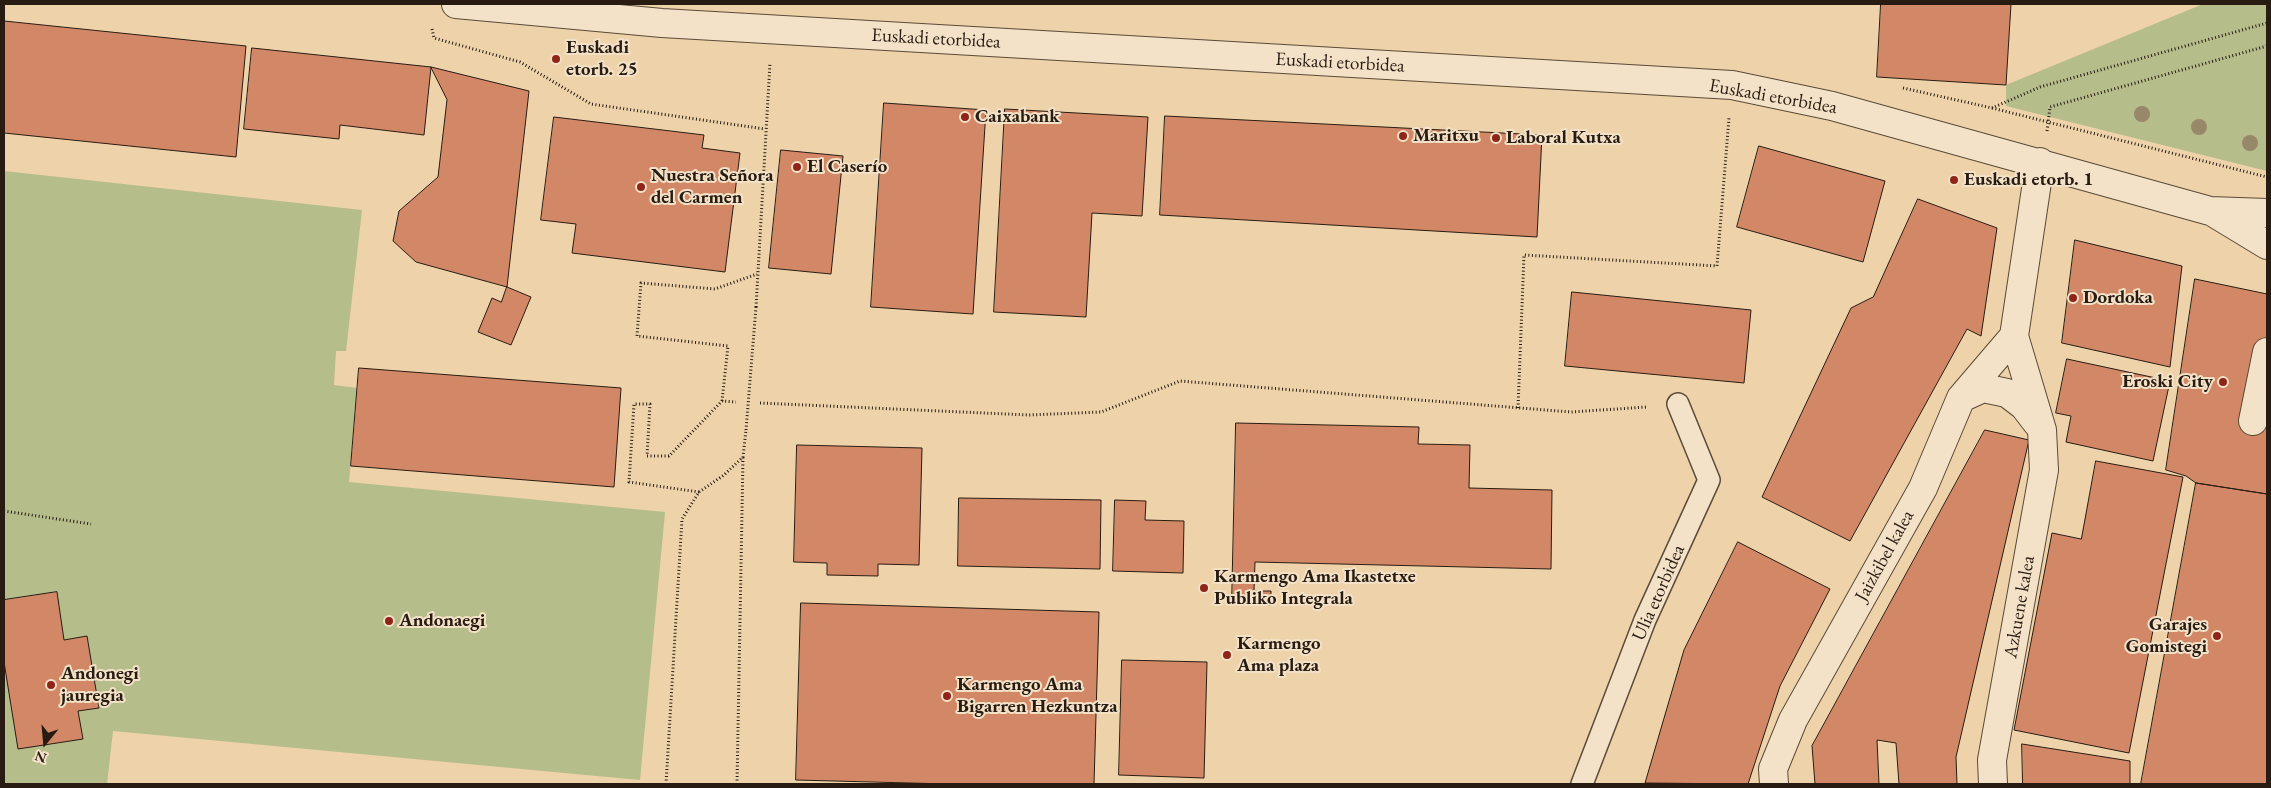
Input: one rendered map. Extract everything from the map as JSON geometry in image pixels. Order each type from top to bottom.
[{"type":"street","name":"Euskadi etorbidea","points":[[456,4],[662,23],[1732,86],[1832,106],[2040,162],[2210,211],[2267,213]]},
{"type":"street","points":[[2014,336],[2040,162]]},
{"type":"street","name":"Euskadi etorbidea","points":[[2210,211],[2267,245]]},
{"type":"street","name":"Jaizkibel kalea","points":[[1774,784],[1773,769],[1793,720],[1923,488],[1961,398],[2014,336]]},
{"type":"street","name":"Azkuene kalea","points":[[1993,784],[1992,760],[2044,470],[2042,430],[2014,336]]},
{"type":"street","points":[[2254,421],[2267,352]]},
{"type":"street","points":[[1961,398],[1983,388],[2007,393],[2024,406],[2042,430]]},
{"type":"lane","name":"Ulia etorbidea","points":[[1582,784],[1646,620],[1709,480],[1678,404]]},
{"type":"path","points":[[430,21],[434,38],[520,62],[591,104],[765,129]]},
{"type":"path","points":[[1992,108],[2040,87],[2267,23]]},
{"type":"path","points":[[737,784],[743,457],[756,307],[771,29]]},
{"type":"path","points":[[2040,162],[2050,107],[2267,46]]},
{"type":"path","points":[[1518,408],[1524,255],[1717,266],[1732,86]]},
{"type":"path","points":[[1900,87],[1992,108],[2267,177]]},
{"type":"path","points":[[700,492],[629,482],[634,404],[650,404],[646,456],[669,456],[722,401],[728,346],[637,336],[641,283],[715,290],[757,274]]},
{"type":"path","points":[[760,403],[1029,416],[1101,412],[1180,381],[1570,412],[1678,404]]},
{"type":"path","points":[[722,401],[736,402]]},
{"type":"path","points":[[666,784],[682,519],[700,492],[724,475],[743,457]]},
{"type":"path","points":[[4,511],[91,524]]},
{"type":"green space","points":[[2203,4],[2267,4],[2267,171],[2006,106],[2006,85]]},
{"type":"green space","points":[[4,171],[362,210],[346,351],[336,351],[334,385],[357,388],[349,482],[665,512],[640,780],[113,731],[107,784],[4,784]]},
{"type":"building","points":[[1881,4],[2011,4],[2006,85],[1877,77]]},
{"type":"building","points":[[4,21],[246,46],[236,157],[4,133]]},
{"type":"building","points":[[252,48],[431,67],[424,135],[340,125],[339,139],[244,129]]},
{"type":"building","points":[[431,67],[529,91],[507,287],[416,262],[393,241],[399,211],[438,177],[447,100]]},
{"type":"building","points":[[884,103],[986,110],[973,314],[871,307]]},
{"type":"building","points":[[1005,109],[1148,117],[1142,216],[1092,213],[1086,317],[994,312]]},
{"type":"building","points":[[1165,116],[1542,135],[1537,237],[1160,215]]},
{"type":"building","name":"Nuestra Señora del Carmen","points":[[554,117],[704,135],[702,148],[740,153],[725,272],[572,253],[576,224],[541,220]]},
{"type":"building","points":[[1759,146],[1885,181],[1863,262],[1737,227]]},
{"type":"building","points":[[781,150],[843,156],[831,274],[769,268]]},
{"type":"building","points":[[1918,199],[1997,228],[1981,336],[1967,329],[1850,541],[1762,497],[1851,308],[1873,297]]},
{"type":"building","points":[[2075,240],[2182,266],[2170,367],[2062,343]]},
{"type":"building","name":"Eroski City","points":[[2195,279],[2267,294],[2267,494],[2196,483],[2186,476],[2166,470]]},
{"type":"building","points":[[507,287],[531,297],[511,345],[478,332],[492,298],[501,302]]},
{"type":"building","points":[[1572,292],[1751,310],[1744,383],[1565,366]]},
{"type":"building","points":[[2067,359],[2170,381],[2153,461],[2066,442],[2071,416],[2056,413]]},
{"type":"building","points":[[359,368],[621,388],[614,487],[351,466]]},
{"type":"building","points":[[1236,423],[1419,427],[1418,444],[1470,445],[1469,488],[1552,490],[1551,569],[1255,562],[1254,591],[1271,591],[1271,605],[1232,604]]},
{"type":"building","points":[[1985,430],[2029,440],[1956,757],[1957,784],[1899,784],[1896,743],[1877,740],[1879,784],[1815,784],[1812,746]]},
{"type":"building","points":[[797,445],[922,448],[919,565],[878,564],[878,576],[827,575],[827,563],[794,562]]},
{"type":"building","points":[[2096,461],[2183,477],[2129,753],[2014,730],[2052,533],[2081,539]]},
{"type":"building","name":"Garajes Gomistegi","points":[[2196,483],[2267,494],[2267,784],[2141,784]]},
{"type":"building","points":[[959,498],[1101,500],[1100,569],[958,566]]},
{"type":"building","points":[[1115,500],[1146,501],[1145,520],[1184,521],[1183,573],[1113,571]]},
{"type":"building","points":[[1738,542],[1830,589],[1780,686],[1748,784],[1645,783],[1684,650]]},
{"type":"building","name":"Andonegi jauregia","points":[[57,592],[64,640],[87,636],[99,708],[78,711],[83,739],[18,749],[4,662],[4,600]]},
{"type":"building","name":"Karmengo Ama Bigarren Hezkuntza","points":[[801,603],[1099,612],[1094,784],[948,784],[796,780]]},
{"type":"building","points":[[1122,660],[1207,662],[1204,778],[1119,775]]},
{"type":"building","points":[[2022,744],[2130,761],[2130,784],[2023,784]]},
{"type":"place","name":"Euskadi etorb. 25","points":[[556,59]]},
{"type":"place","name":"Caixabank","points":[[965,117]]},
{"type":"place","name":"Maritxu","points":[[1403,136]]},
{"type":"place","name":"Laboral Kutxa","points":[[1496,138]]},
{"type":"place","name":"El Caserío","points":[[797,167]]},
{"type":"place","name":"Euskadi etorb. 1","points":[[1954,180]]},
{"type":"place","name":"Nuestra Señora del Carmen","points":[[641,187]]},
{"type":"place","name":"Dordoka","points":[[2073,298]]},
{"type":"place","name":"Eroski City","points":[[2223,382]]},
{"type":"place","name":"Karmengo Ama Ikastetxe Publiko Integrala","points":[[1204,588]]},
{"type":"place","name":"Andonaegi","points":[[389,621]]},
{"type":"place","name":"Garajes Gomistegi","points":[[2217,636]]},
{"type":"place","name":"Karmengo Ama plaza","points":[[1227,655]]},
{"type":"place","name":"Andonegi jauregia","points":[[51,685]]},
{"type":"place","name":"Karmengo Ama Bigarren Hezkuntza","points":[[947,696]]}]
